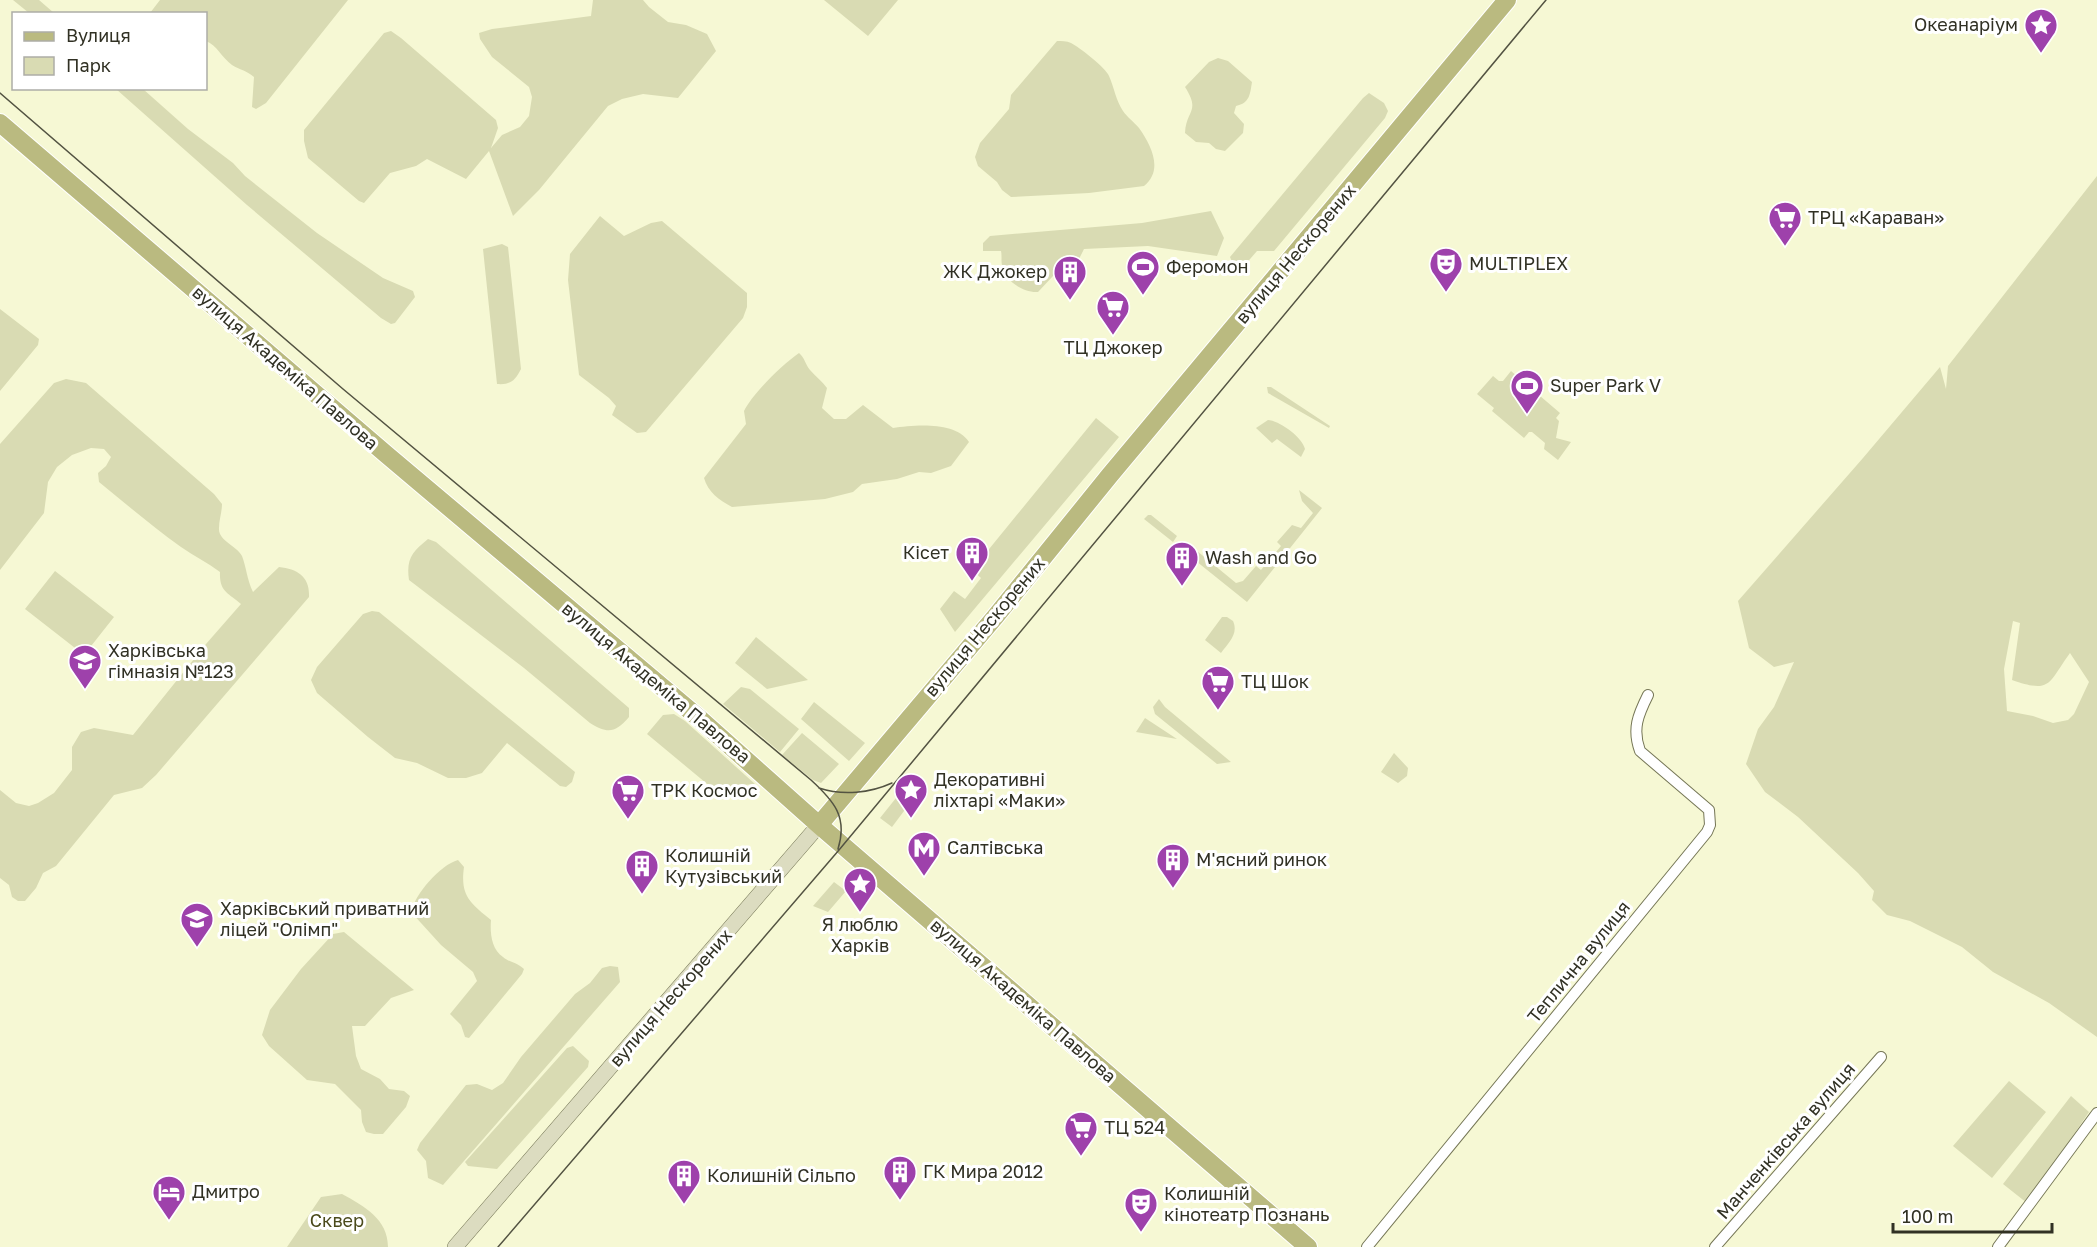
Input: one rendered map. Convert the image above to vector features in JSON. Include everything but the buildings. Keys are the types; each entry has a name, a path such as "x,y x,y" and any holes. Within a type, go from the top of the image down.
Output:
{"main road":[{"name":"вулиця Нескорених","path":"455,1247 995,617 1507,0"},
{"name":"вулиця Академіка Павлова","path":"0,123 396,463 700,719 819,825 1308,1247"}],"street":[{"name":"Теплична вулиця","path":"1367,1247 1707,832 1710,825 1709,810 1640,751 1635,738 1635,725 1648,694"},
{"name":"Манченківська вулиця","path":"1715,1247 1881,1057"},
{"path":"1998,1247 2097,1113"}],"green space":[{"path":"13,0 39,0 53,12 28,12"},
{"path":"160,0 348,0 266,103 256,109 252,107 254,77 232,65 207,42 207,12 151,12"},
{"path":"593,0 643,0 668,22 686,25 707,34 716,51 678,98 643,94 622,99 608,106 539,190 513,216 489,151 466,179 427,159 416,166 390,173 364,203 308,158 304,130 384,33 391,31 496,120 498,128 491,148 502,135 520,127 529,116 532,97 529,87 492,57 480,39 479,33 492,29 591,16"},
{"path":"824,0 898,0 868,36"},
{"path":"1057,41 1075,45 1107,72 1121,107 1139,128 1154,157 1153,173 1144,186 1089,193 1011,197 978,166 975,157 980,143 1009,109 1011,95"},
{"path":"1218,58 1228,61 1252,82 1248,97 1244,103 1236,106 1234,113 1244,124 1243,133 1225,151 1216,149 1209,143 1196,142 1185,133 1192,102 1185,87 1209,62"},
{"path":"117,90 144,90 188,129 317,233 383,278 413,291 415,297 395,323 391,324 247,205"},
{"path":"1369,93 1384,103 1388,111 1385,118 1274,251 1257,251 1244,266 1235,265 1230,257"},
{"path":"2097,176 2097,1037 2049,1003 1993,972 1962,947 1910,921 1887,915 1872,900 1874,891 1858,873 1798,817 1765,792 1746,764 1758,729 1774,707 1794,662 1774,667 1749,648 1738,601 1940,367 1946,389 1948,366","holes":["2013,621 2020,623 2012,680 2042,686 2053,678 2070,653 2089,682 2074,714 2068,720 2053,723 2007,711 2004,669"]},
{"path":"1211,211 1224,238 1217,256 1148,246 1084,249 1079,259 1068,260 1038,292 1021,288 1011,281 1004,271 1001,251 983,251 983,243 990,236 1142,223"},
{"path":"600,216 624,236 651,223 662,221 747,293 747,307 743,318 646,432 637,433 612,415 616,406 579,375 568,280 570,254"},
{"path":"502,244 508,247 521,369 517,377 509,383 497,384 483,249"},
{"path":"0,309 39,339 38,345 0,391"},
{"path":"799,353 810,370 827,388 822,408 834,419 846,419 863,405 893,428 934,426 945,428 963,435 969,442 951,466 931,473 919,472 897,479 862,484 853,492 825,499 732,507 715,495 704,478 746,424 744,411 754,396 776,372"},
{"name":"Super Park V","path":"1511,371 1560,413 1556,418 1559,421 1556,438 1571,442 1558,460 1544,449 1545,443 1532,432 1524,438 1492,411 1494,408 1477,394 1493,376 1503,381"},
{"path":"66,379 86,383 214,494 222,504 219,532 224,540 242,556 253,592 279,567 302,575 309,590 309,597 156,775 142,788 114,795 56,866 43,873 36,888 25,901 18,901 12,897 9,885 0,878 0,790 16,803 29,806 38,803 54,793 72,770 72,747 81,732 94,728 133,735 241,604 223,588 220,572 171,539 99,482 98,473 111,457 104,449 91,448 72,455 57,467 48,482 44,513 0,570 0,444 54,383"},
{"path":"1267,387 1271,387 1330,426 1329,428 1268,393"},
{"path":"1096,418 1119,437 955,632 940,609 954,591 965,599 981,578 972,570"},
{"path":"1268,420 1284,426 1300,440 1305,449 1301,457 1277,439 1272,443 1256,428"},
{"path":"1299,490 1322,508 1247,602 1186,553 1191,546 1236,583 1243,581 1256,566 1261,570 1281,546 1277,542 1292,525 1301,528 1313,513 1302,501"},
{"path":"1148,515 1177,536 1173,542 1144,519"},
{"path":"428,539 436,542 629,708 629,717 620,726 611,730 602,729 590,723 524,668 409,580 409,561"},
{"path":"55,571 114,617 84,655 25,609"},
{"path":"372,611 379,612 575,772 572,782 566,787 560,786 507,743 482,773 466,778 448,778 417,763 395,758 368,737 317,693 311,680 317,667 363,614"},
{"path":"1222,617 1233,621 1235,630 1221,653 1205,640"},
{"path":"756,637 808,680 767,689 735,663"},
{"path":"741,687 750,689 799,729 780,752 723,704"},
{"path":"1159,699 1165,707 1231,762 1217,764 1155,714 1153,707"},
{"path":"814,702 865,743 849,761 801,719"},
{"path":"674,714 685,721 755,784 712,788 647,734 663,715"},
{"path":"1145,718 1177,739 1136,732"},
{"path":"802,733 839,764 821,783 813,780 782,755"},
{"path":"1394,753 1408,768 1407,776 1398,783 1381,772"},
{"path":"896,798 907,807 892,827 880,818"},
{"path":"458,860 464,867 464,885 468,898 491,920 491,935 496,950 506,959 524,969 469,1038 465,1037 461,1025 450,1014 477,981 473,972 441,945 411,912 429,881"},
{"path":"834,882 846,891 828,912 813,906"},
{"path":"344,932 414,990 391,998 365,1026 352,1026 356,1056 361,1069 380,1079 389,1089 404,1091 410,1096 406,1107 383,1134 366,1132 361,1110 335,1084 307,1080 269,1046 262,1035 270,1010 301,969 333,934"},
{"path":"618,967 620,982 443,1185 428,1178 426,1161 417,1150 420,1143 466,1085 477,1084 492,1090 503,1083 521,1057 575,994 590,983 602,968"},
{"path":"573,1046 589,1061 588,1067 497,1169 468,1166 465,1162 567,1048"},
{"path":"2009,1081 2046,1112 1992,1178 1953,1146"},
{"path":"2071,1096 2089,1112 2027,1203 2003,1184"},
{"name":"Сквер","path":"342,1194 373,1214 384,1229 388,1247 287,1247 321,1197"}],"tram line":[{"path":"498,1247 839,850 1546,0"},
{"path":"0,93 343,389 811,780 837,810 841,828 838,849"},
{"path":"819,788 837,792 856,792 892,783"}],"place":[{"name":"Океанаріум","path":"2041,54"},
{"name":"ТРЦ «Караван»","path":"1785,247"},
{"name":"MULTIPLEX","path":"1446,293"},
{"name":"Феромон","path":"1143,296"},
{"name":"ЖК Джокер","path":"1070,301"},
{"name":"ТЦ Джокер","path":"1113,336"},
{"name":"Super Park V","path":"1527,415"},
{"name":"Кісет","path":"972,582"},
{"name":"Wash and Go","path":"1182,587"},
{"name":"Харківська гімназія №123","path":"85,690"},
{"name":"ТЦ Шок","path":"1218,711"},
{"name":"Декоративні ліхтарі «Маки»","path":"911,819"},
{"name":"ТРК Космос","path":"628,820"},
{"name":"Салтівська","path":"924,877"},
{"name":"М'ясний ринок","path":"1173,889"},
{"name":"Колишній Кутузівський","path":"642,895"},
{"name":"Я люблю Харків","path":"860,913"},
{"name":"Харківський приватний ліцей \"Олімп\"","path":"197,948"},
{"name":"ТЦ 524","path":"1081,1157"},
{"name":"ГК Мира 2012","path":"900,1201"},
{"name":"Колишній Сільпо","path":"684,1205"},
{"name":"Дмитро","path":"169,1221"},
{"name":"Колишній кінотеатр Познань","path":"1141,1233"}]}
